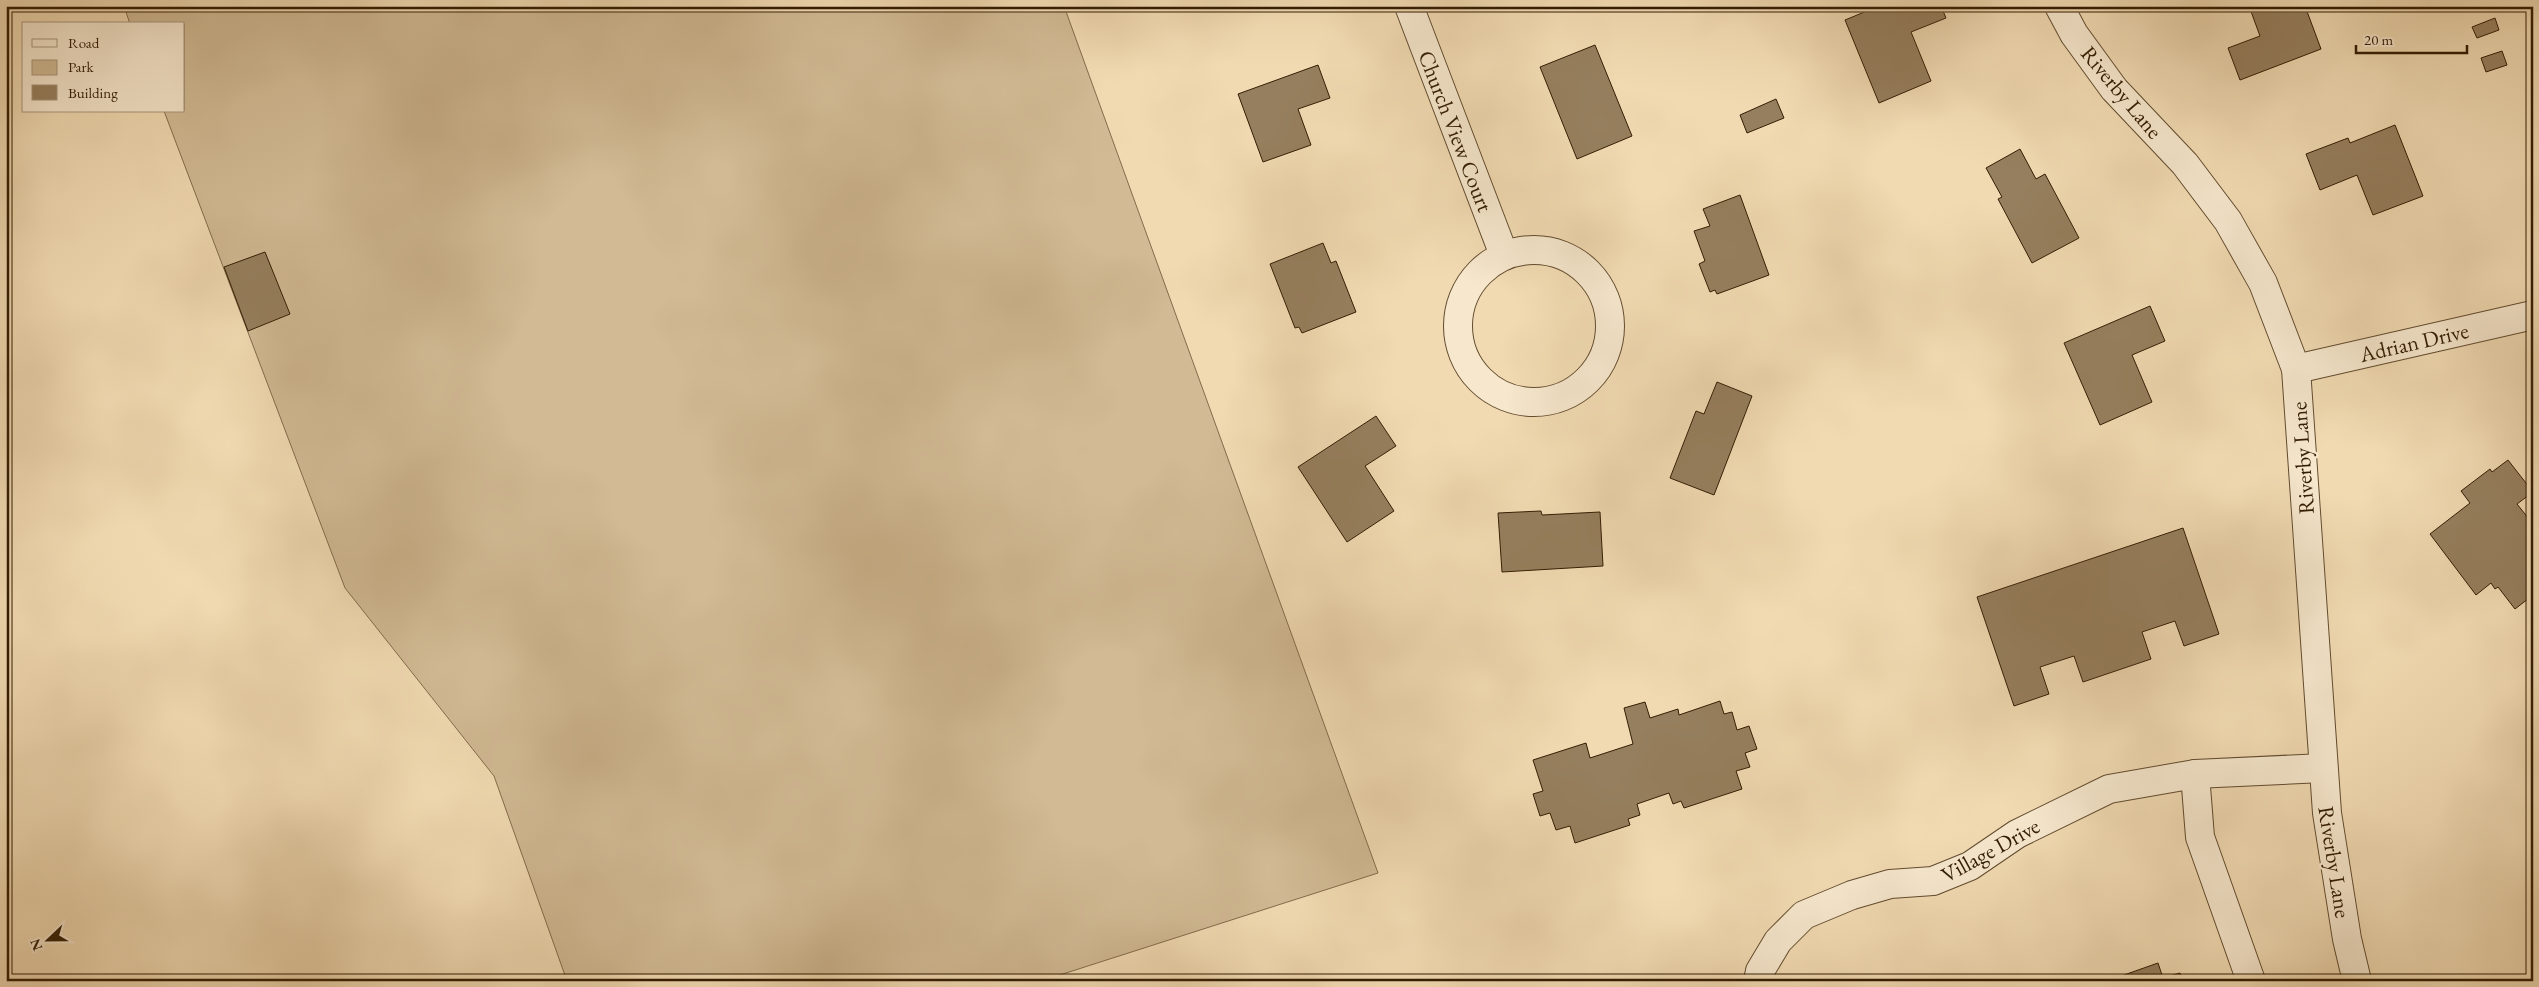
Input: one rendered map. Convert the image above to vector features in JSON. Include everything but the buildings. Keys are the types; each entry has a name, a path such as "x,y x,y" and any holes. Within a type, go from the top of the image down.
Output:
{"street":[{"name":"Church View Court","path":"1409,6 1504,255"},
{"name":"Riverby Lane","path":"2060,6 2074,34 2114,89 2185,164 2228,221 2262,283 2296,369 2327,813 2346,929 2358,981"},
{"path":"1527,250 1551,251 1573,260 1591,276 1604,296 1610,320 1608,344 1599,366 1584,384 1564,397 1537,403 1511,399 1488,387 1469,368 1459,343 1458,316 1466,291 1482,270 1504,255 1527,250"},
{"name":"Adrian Drive","path":"2296,369 2533,315"},
{"name":"Village Drive","path":"1758,981 1760,971 1778,941 1804,915 1852,895 1890,884 1933,882 1970,866 2017,834 2109,790 2194,774 2323,768"},
{"path":"2194,774 2200,837 2251,981"}],"green space":[{"path":"124,6 1064,6 1378,873 1041,981 567,981 494,776 345,588 164,112 185,112 185,22 129,22"}]}
